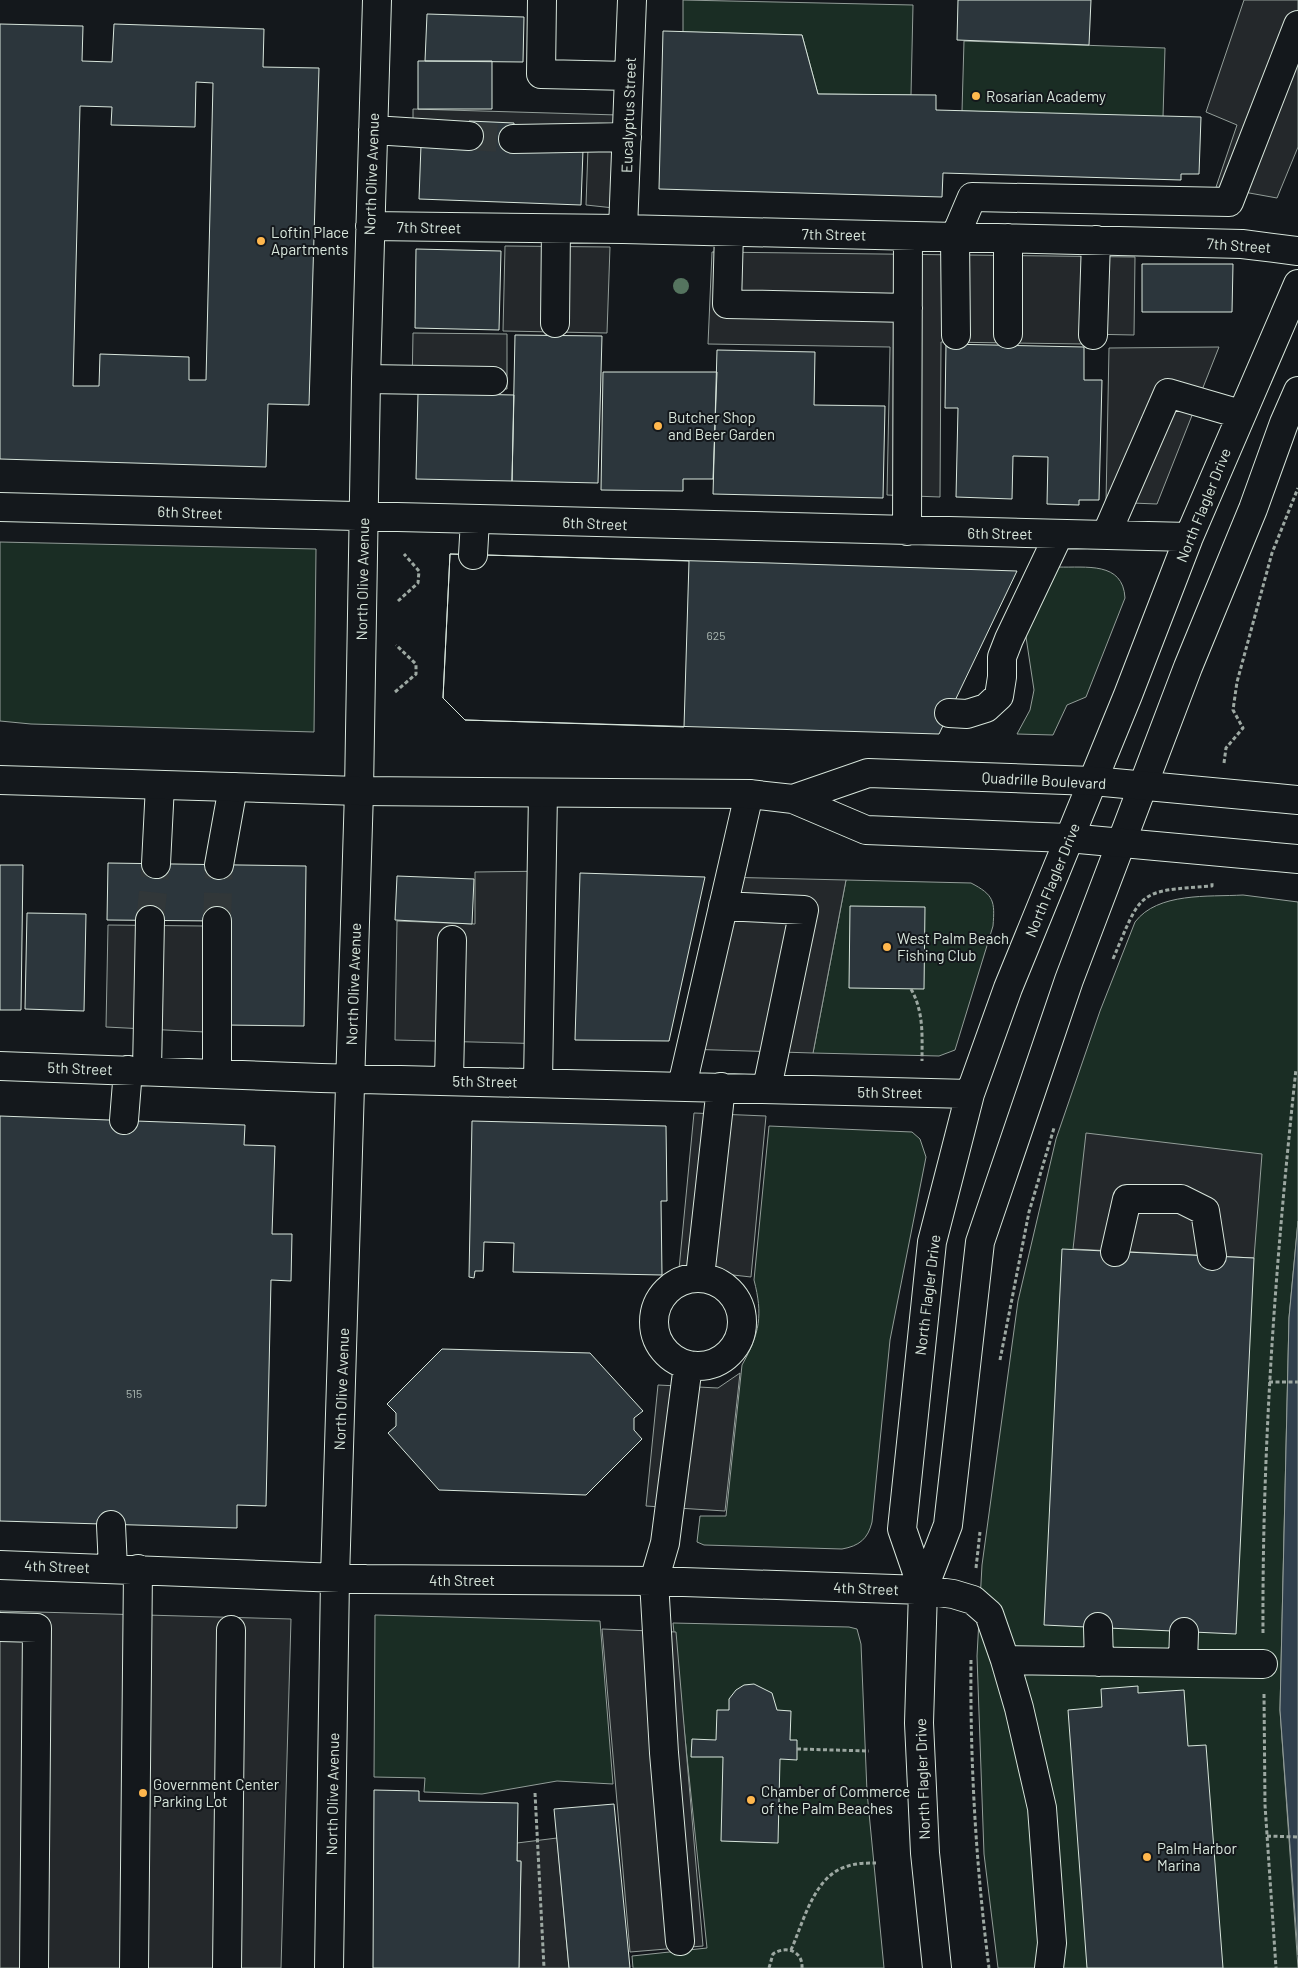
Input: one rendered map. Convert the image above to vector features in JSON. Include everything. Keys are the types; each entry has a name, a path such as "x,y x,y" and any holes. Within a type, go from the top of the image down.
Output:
{"street":[{"name":"North Olive Avenue","path":"329,1968 335,1578 359,791 366,379 377,0"},
{"path":"542,0 540,74 629,76"},
{"name":"Eucalyptus Street","path":"623,230 632,0"},
{"path":"956,335 955,237 972,197 1229,202 1298,25"},
{"path":"373,130 469,136"},
{"path":"513,139 627,137"},
{"name":"7th Street","path":"370,226 1096,240 1242,244 1298,250"},
{"path":"555,323 556,229"},
{"path":"729,232 727,304 908,308"},
{"path":"907,531 908,236"},
{"path":"1008,238 1008,334"},
{"path":"1093,335 1096,240"},
{"name":"North Flagler Drive","path":"923,1590 902,1529 932,1242 970,1094 1008,988 1068,838 1093,781 1240,414 1298,284"},
{"path":"366,379 493,381"},
{"name":"North Flagler Drive","path":"937,1968 925,1853 919,1723 923,1590 948,1524 980,1242 1046,1045 1143,787 1298,391"},
{"path":"1106,534 1168,393 1240,414"},
{"name":"6th Street","path":"0,507 1190,537"},
{"path":"473,555 475,520"},
{"path":"949,713 968,714 986,708 999,696 1002,677 1002,657 1059,534"},
{"name":"Quadrille Boulevard","path":"794,799 868,772 1093,781 1298,800"},
{"path":"0,780 359,791 749,794 794,799 866,830 1068,838 1298,859"},
{"path":"156,864 160,784"},
{"path":"218,865 233,787"},
{"path":"538,1082 543,793"},
{"path":"682,1086 749,794"},
{"path":"723,906 804,910 768,1088"},
{"path":"124,1120 138,1070 150,920"},
{"path":"217,922 217,1072"},
{"path":"449,1080 452,940"},
{"name":"5th Street","path":"0,1066 350,1078 970,1094"},
{"path":"700,1277 721,1087"},
{"path":"1116,1252 1127,1199 1181,1199 1205,1211 1212,1256"},
{"path":"700,1277 716,1281 729,1290 739,1304 743,1319 740,1336 733,1350 720,1361 704,1366 688,1365 671,1358 659,1343 653,1325 656,1307 666,1291 681,1281 700,1277"},
{"path":"680,1941 664,1753 654,1581 665,1543 688,1365"},
{"path":"111,1524 126,1568 134,1968"},
{"name":"4th Street","path":"0,1565 126,1568 335,1578 654,1581 923,1590 953,1594 973,1600 989,1614 1005,1660 1019,1708 1042,1808 1052,1943 1050,1968"},
{"path":"0,1627 37,1628 34,1968"},
{"path":"1098,1627 1099,1662"},
{"path":"226,1968 231,1630"},
{"path":"1183,1663 1184,1632"},
{"path":"1005,1660 1264,1664"}],"path":[{"path":"1226,748 1243,728 1233,710 1236,682 1272,553 1298,488"},
{"path":"398,601 418,583 418,571 404,554"},
{"path":"396,645 416,664 416,674 396,692"},
{"path":"1111,962 1132,913 1145,897 1166,889 1212,886"},
{"path":"911,989 916,999 922,1027 922,1064"},
{"path":"1276,1968 1267,1836 1262,1542 1269,1382 1287,1154 1296,1069"},
{"path":"999,1368 1029,1212 1054,1126"},
{"path":"1269,1382 1298,1382"},
{"path":"977,1560 980,1531"},
{"path":"971,1655 970,1731 978,1864 989,1968"},
{"path":"797,1749 869,1751"},
{"path":"535,1792 544,1968"},
{"path":"1267,1836 1298,1837"},
{"path":"792,1950 812,1901 826,1879 848,1866 876,1863"},
{"path":"768,1968 773,1954 783,1949 792,1950 798,1955 802,1968"}],"green space":[{"path":"683,0 913,5 911,95 818,94 802,35 683,32"},
{"path":"964,41 1165,48 1163,117 962,111"},
{"path":"0,542 316,549 314,732 31,724 0,721"},
{"path":"1058,567 1091,567 1110,572 1118,578 1123,586 1125,598 1086,697 1067,705 1053,735 1017,734 1030,710 1034,690 1026,637 1029,616"},
{"path":"846,880 971,883 989,895 994,910 993,926 955,1050 939,1056 813,1053"},
{"path":"1243,895 1298,902 1298,1221 1289,1318 1280,1710 1298,1968 998,1968 984,1854 977,1656 982,1565 1018,1301 1056,1139 1100,1011 1135,922 1145,912 1157,905 1170,901 1184,898"},
{"path":"769,1126 912,1132 920,1139 926,1157 890,1340 872,1522 868,1533 862,1541 842,1549 704,1545 697,1542 700,1516 726,1516 742,1365 753,1343 758,1324 757,1292 754,1280"},
{"path":"375,1615 600,1621 613,1784 557,1781 482,1794 424,1792 425,1778 374,1777"},
{"path":"673,1623 849,1627 857,1629 861,1644 867,1792 884,1968 633,1968 632,1956 707,1948"}],"shaded area":[{"path":"1244,0 1298,0 1298,147 1277,198 1216,187 1237,125 1206,112"},
{"path":"413,109 618,115 614,208 586,205 588,147 413,144"},
{"path":"505,246 610,247 607,333 503,331"},
{"path":"712,252 1135,257 1134,335 1084,334 1084,344 941,342 940,497 887,495 890,347 708,344"},
{"path":"413,333 507,334 507,389 412,387"},
{"path":"1219,347 1157,504 1106,502 1109,348"},
{"path":"554,871 551,1044 395,1040 397,921 475,924 475,872"},
{"path":"720,877 846,880 813,1053 684,1049"},
{"path":"108,925 205,926 205,1032 106,1027"},
{"path":"694,1113 766,1116 751,1277 679,1269"},
{"path":"1086,1133 1262,1154 1254,1258 1073,1249"},
{"path":"740,1373 725,1511 646,1506 658,1385 718,1388"},
{"name":"Government Center Parking Lot","path":"0,1611 291,1619 281,1968 0,1968"},
{"path":"602,1629 676,1632 703,1946 630,1952"},
{"path":"557,1838 569,1968 519,1968 521,1862 517,1861 517,1843"}],"water":[{"path":"1298,1221 1298,1955 1280,1710 1289,1318"}],"building":[{"path":"958,0 1091,0 1089,45 957,40"},
{"path":"427,14 524,17 523,62 425,61"},
{"name":"Loftin Place Apartments","path":"0,24 83,26 82,61 112,62 114,24 264,29 263,67 319,68 309,405 268,404 266,467 0,459","holes":["196,82 213,83 206,380 189,380 189,357 100,354 99,386 73,386 80,106 112,107 111,125 195,127"]},
{"path":"663,31 802,35 818,94 936,95 936,110 1201,117 1199,174 1181,174 1181,180 943,173 942,197 659,189"},
{"path":"418,61 492,61 492,109 418,109"},
{"path":"469,121 514,123 513,148 583,150 581,205 419,199 421,145 469,147"},
{"path":"416,249 501,251 499,330 415,328"},
{"path":"1142,264 1233,264 1232,312 1142,312"},
{"path":"515,335 602,336 598,483 512,481"},
{"path":"946,344 1084,347 1084,380 1102,380 1099,500 1079,500 1079,505 1047,504 1048,457 1013,456 1012,499 956,497 958,408 945,408"},
{"path":"717,350 815,352 814,405 885,406 883,498 713,494"},
{"name":"Butcher Shop and Beer Garden","path":"603,372 717,372 713,479 683,479 683,491 601,490"},
{"path":"418,393 514,395 512,481 416,479"},
{"path":"450,554 1017,571 939,734 465,720 443,698"},
{"path":"450,554 689,561 684,727 465,720 443,698"},
{"path":"108,863 306,866 304,1026 225,1025 217,921 107,920"},
{"path":"0,865 23,865 21,1010 0,1010"},
{"path":"580,873 705,877 669,1041 575,1040"},
{"path":"397,876 474,879 472,924 395,920"},
{"name":"West Palm Beach Fishing Club","path":"850,906 925,907 924,989 849,988"},
{"path":"27,913 86,914 84,1011 25,1009"},
{"path":"0,1116 245,1125 244,1145 275,1146 272,1234 292,1234 291,1281 271,1280 266,1506 237,1505 237,1528 0,1521"},
{"path":"472,1121 666,1126 667,1201 661,1201 662,1275 513,1272 514,1243 484,1242 483,1271 475,1271 474,1278 469,1277"},
{"path":"1062,1249 1254,1258 1236,1634 1044,1625"},
{"path":"442,1349 590,1353 643,1411 634,1418 634,1430 642,1439 586,1495 439,1490 388,1433 396,1426 396,1413 387,1404"},
{"name":"Chamber of Commerce of the Palm Beaches","path":"754,1684 772,1693 777,1710 791,1711 790,1740 797,1740 797,1760 780,1759 778,1843 721,1841 723,1757 691,1757 692,1739 716,1740 717,1710 729,1710 729,1699 736,1690 744,1685"},
{"name":"Palm Harbor Marina","path":"1138,1686 1138,1693 1184,1690 1188,1746 1206,1745 1223,1968 1087,1968 1068,1710 1102,1707 1101,1689"},
{"path":"374,1790 419,1791 419,1801 518,1803 517,1861 521,1861 519,1968 373,1968"},
{"path":"614,1804 630,1968 569,1968 554,1809"}],"tunnel":[{"path":"469,136 513,139"},
{"path":"150,920 156,864"},
{"path":"217,921 219,865"}],"place":[{"name":"Rosarian Academy","path":"976,96"},
{"name":"Loftin Place Apartments","path":"261,241"},
{"name":"Butcher Shop and Beer Garden","path":"658,426"},
{"name":"West Palm Beach Fishing Club","path":"887,947"},
{"name":"Government Center Parking Lot","path":"143,1793"},
{"name":"Chamber of Commerce of the Palm Beaches","path":"751,1800"},
{"name":"Palm Harbor Marina","path":"1147,1857"}]}
